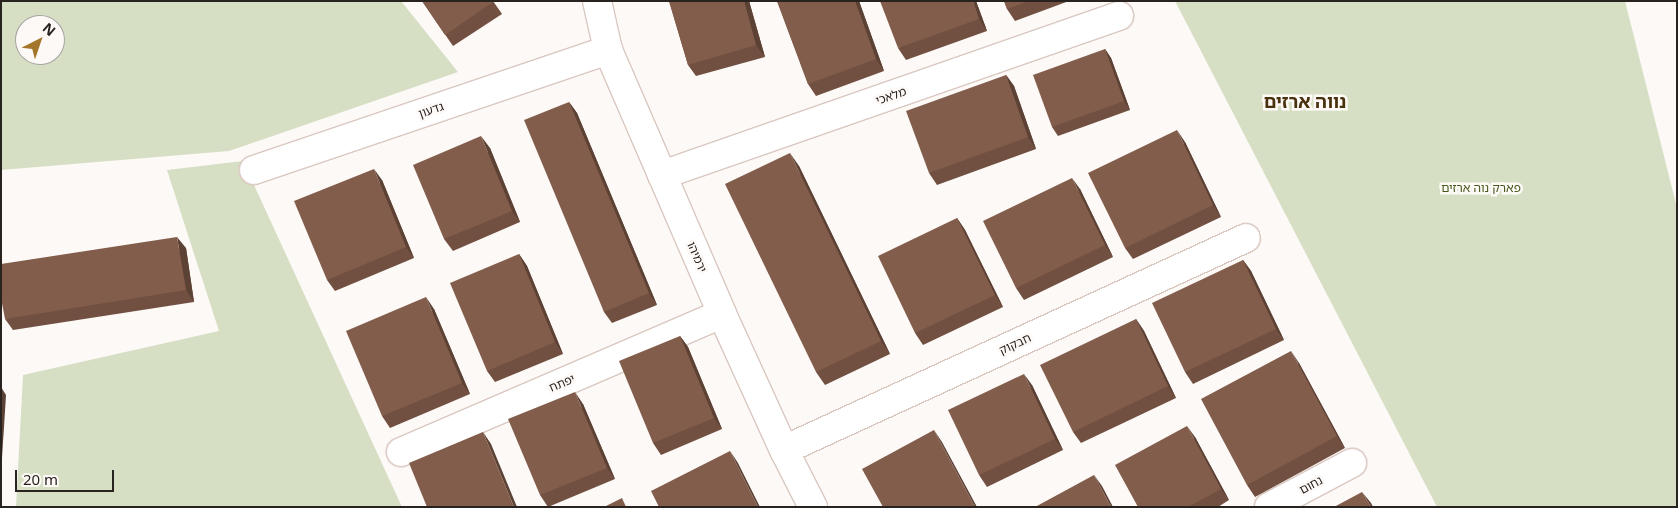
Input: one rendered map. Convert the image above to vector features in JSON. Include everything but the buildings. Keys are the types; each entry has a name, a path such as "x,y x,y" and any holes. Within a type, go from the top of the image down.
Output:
{"street":[{"name":"ירמיהו","path":"597,1 608,50 722,314 784,450 813,507"},
{"name":"מלאכי","path":"662,175 1119,16"},
{"name":"גדעון","path":"254,170 608,50"},
{"name":"חבקוק","path":"784,450 1246,238"},
{"name":"יפתח","path":"401,452 722,314"},
{"name":"נחום","path":"1269,507 1352,463"}],"green space":[{"path":"1,1 401,1 458,72 229,151 1,170"},
{"name":"פארק נוה ארזים","path":"1175,1 1625,1 1677,208 1677,507 1437,507"},
{"path":"243,161 402,507 16,507 23,375 219,331 167,170"}],"district":[{"name":"נווה ארזים","path":"1305,101"}]}
